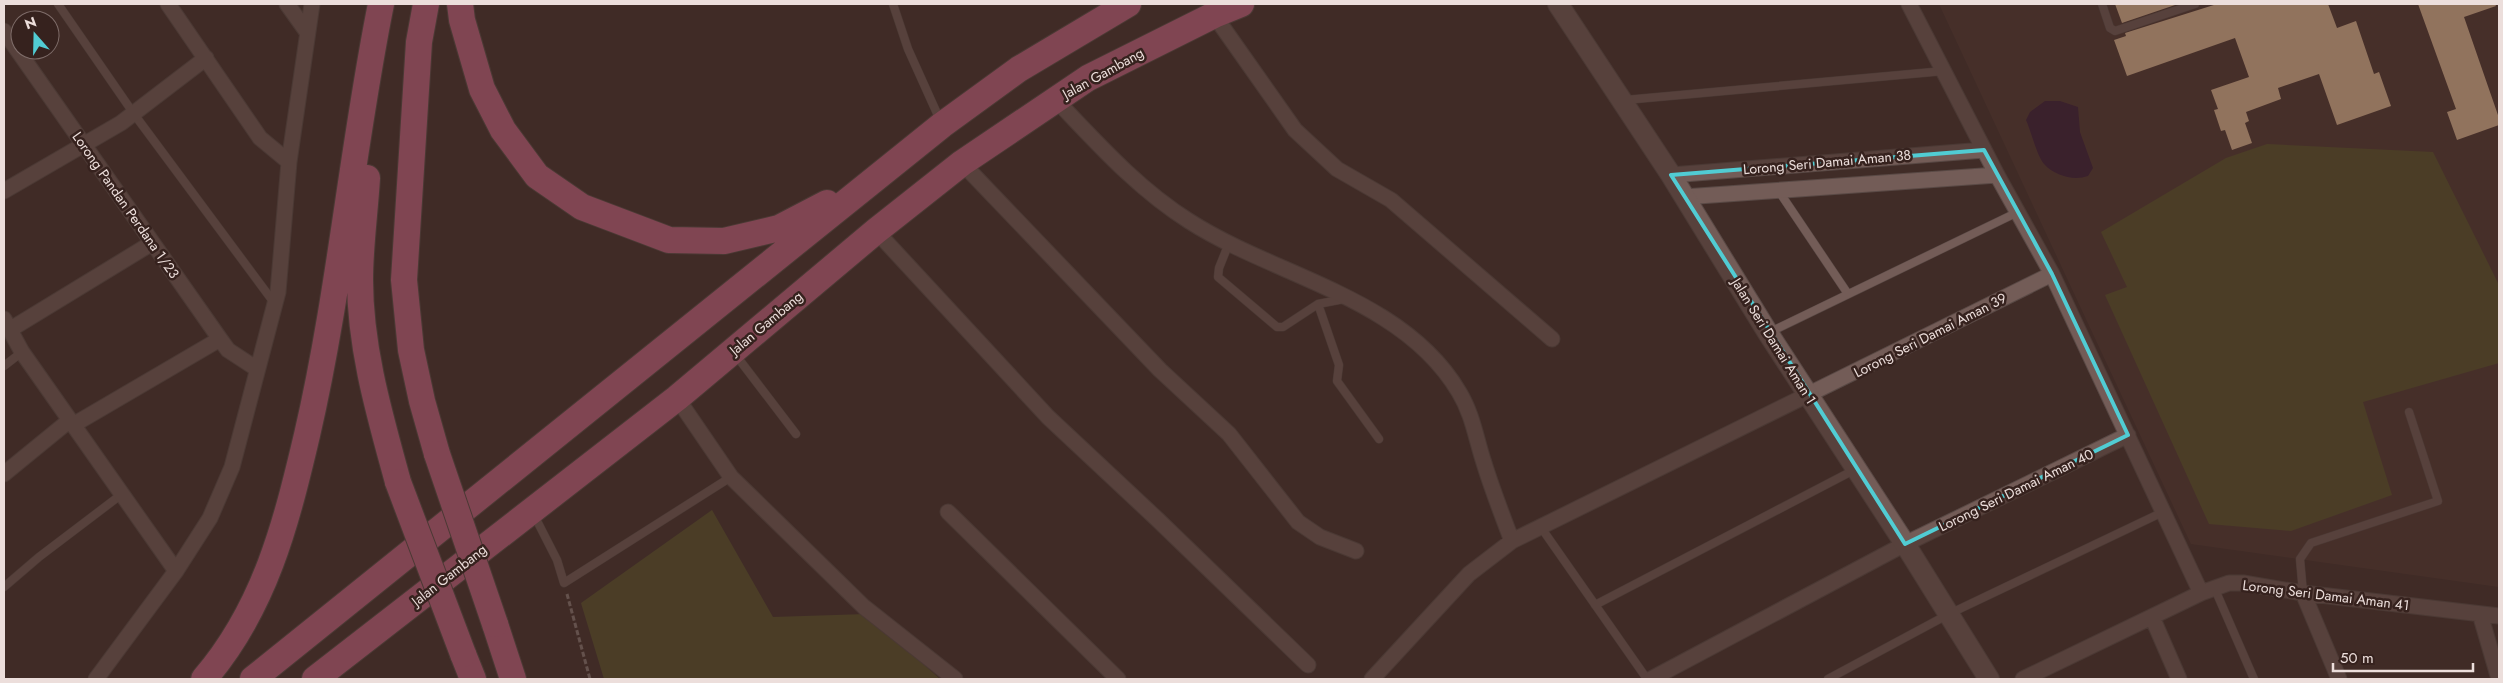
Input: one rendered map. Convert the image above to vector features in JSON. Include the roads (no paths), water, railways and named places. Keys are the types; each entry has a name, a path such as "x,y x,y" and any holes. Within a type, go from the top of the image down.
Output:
{"highway":[{"path":"204,679 220,661 262,587 287,518 322,370 374,37 381,4"},
{"path":"426,4 419,42 404,280 411,350 422,401 437,454 513,679"},
{"path":"460,4 462,20 482,89 503,130 537,176 582,207 669,240 724,241 779,228 876,177"},
{"path":"253,679 942,124 1019,69 1128,4"},
{"name":"Jalan Gambang","path":"323,675 678,398 876,231 962,162 1088,78 1214,15 1241,4"},
{"path":"374,37 360,281 367,357 379,412 398,482 473,679"}],"street":[{"path":"168,4 260,138 289,162"},
{"path":"287,4 307,32"},
{"path":"96,679 176,571 210,518 232,467 278,292 289,162 312,4"},
{"name":"Jalan Seri Damai Aman 1","path":"1558,4 1670,175 1768,333 1905,544 1989,679"},
{"path":"1909,4 1997,175 2052,274 2163,512 2208,590"},
{"path":"1214,15 1295,130 1337,168 1391,200 1552,339"},
{"name":"Lorong Pandan Perdana 1/23","path":"4,31 9,49 84,145 228,350 257,369"},
{"path":"4,191 134,114 206,58"},
{"path":"1056,100 1126,174 1188,221 1228,243 1351,297 1425,349 1459,391 1475,424 1483,461 1512,541"},
{"name":"Lorong Seri Damai Aman 38","path":"1670,175 1984,150"},
{"path":"962,162 1160,370 1229,434 1298,522 1320,537 1356,550"},
{"path":"1684,197 1997,175"},
{"path":"876,231 1048,417 1150,512 1308,665"},
{"path":"152,243 7,324 22,352 176,571"},
{"name":"Lorong Seri Damai Aman 39","path":"1372,679 1469,574 1512,541 2052,274"},
{"path":"4,474 72,423 220,339"},
{"path":"678,398 731,477 864,607 955,679"},
{"name":"Lorong Seri Damai Aman 40","path":"1651,679 1905,544 2128,435"},
{"path":"948,512 1118,679"},
{"name":"Lorong Seri Damai Aman 41","path":"2023,679 2208,590 2243,583 2303,593 2499,616"},
{"path":"2303,593 2339,679"},
{"path":"2480,614 2498,679"},
{"path":"2152,618 2178,679"}],"lane":[{"path":"58,4 134,114 275,304"},
{"path":"894,4 908,49 942,124"},
{"path":"2102,4 2110,28 2115,31 2195,4"},
{"path":"1621,101 1944,70"},
{"path":"1778,190 1848,294"},
{"path":"1768,333 2018,212"},
{"path":"1228,243 1219,268 1218,277 1277,328 1283,327 1318,304 1351,297"},
{"path":"1318,304 1339,365 1337,381 1379,439"},
{"path":"4,366 22,352"},
{"path":"733,352 796,434"},
{"path":"2303,593 2300,559 2311,543 2438,501 2409,412"},
{"path":"1595,605 1856,469"},
{"path":"532,511 557,560 564,583 731,477"},
{"path":"4,587 39,557 122,494"},
{"path":"1828,679 1948,614 2163,512"},
{"path":"1540,526 1647,679"},
{"path":"2208,590 2254,679"}]}
